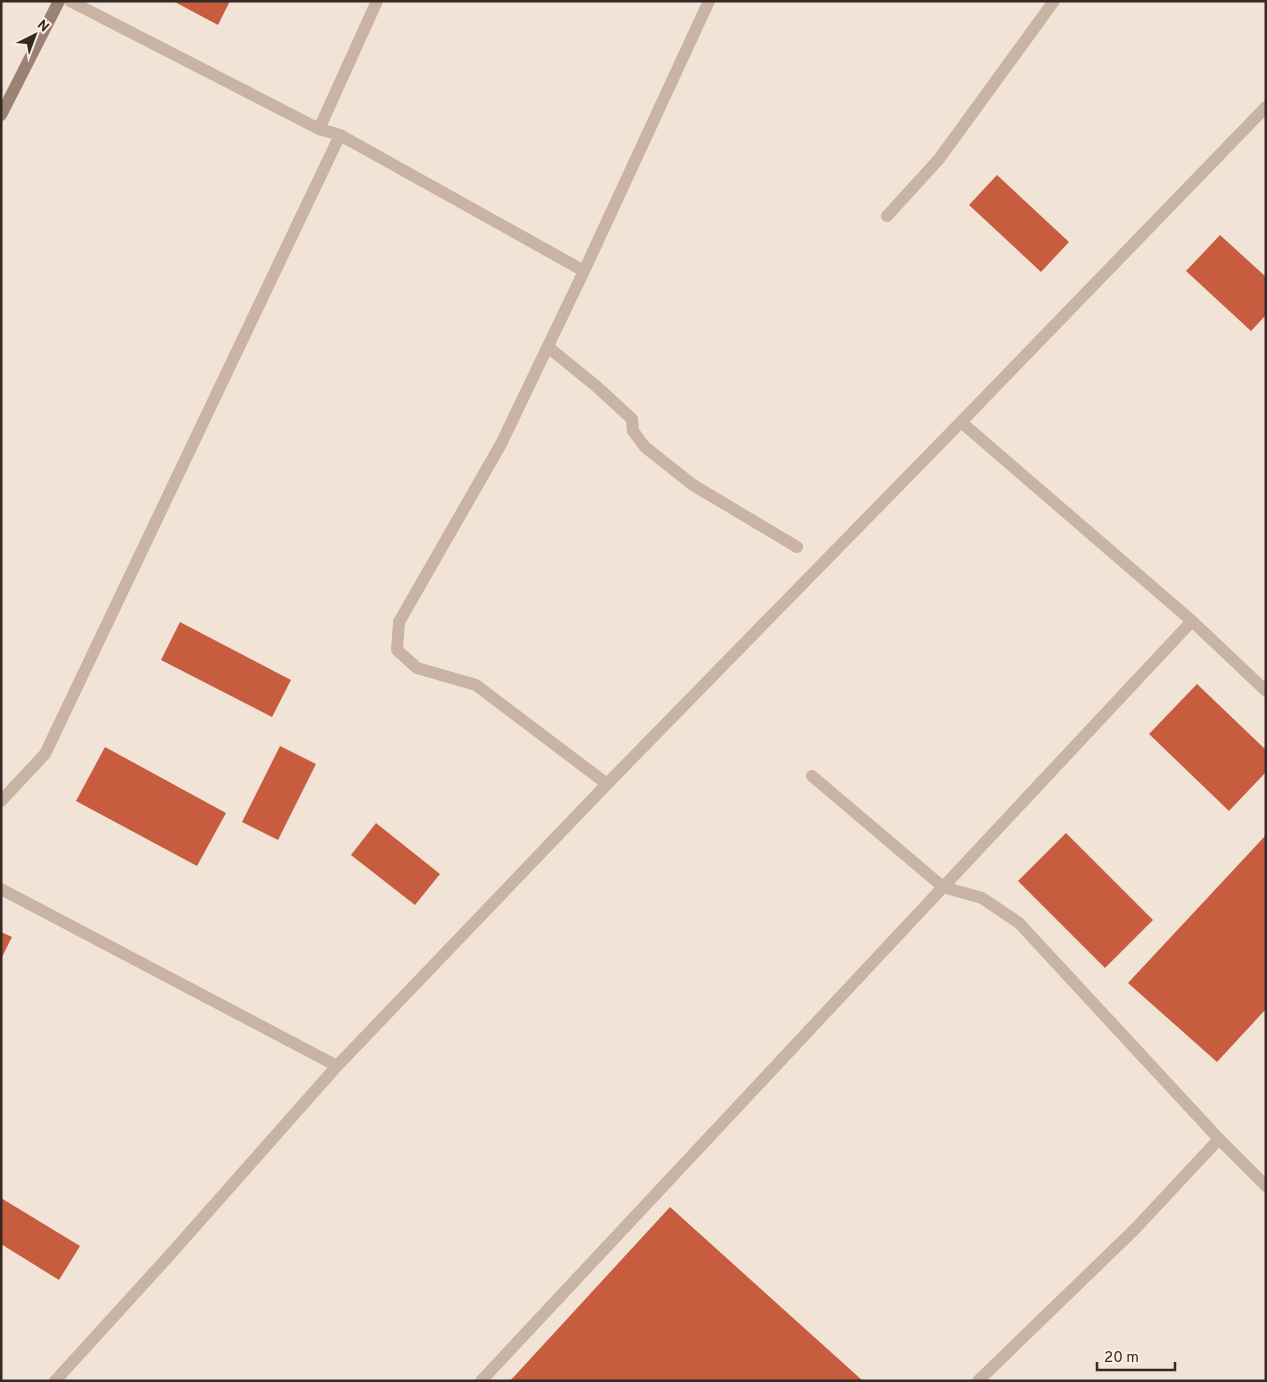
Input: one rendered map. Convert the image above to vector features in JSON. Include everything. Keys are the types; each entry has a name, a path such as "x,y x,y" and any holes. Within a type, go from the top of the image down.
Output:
{"street":[{"path":"1,115 59,1"},
{"path":"70,1 318,129 340,135 584,271"},
{"path":"318,129 377,1"},
{"path":"607,784 476,684 417,668 397,650 399,622 501,444 584,271 709,1"},
{"path":"888,216 939,159 1054,1"},
{"path":"55,1381 337,1066 607,784 1266,107"},
{"path":"1,801 45,754 340,135"},
{"path":"548,347 596,386 632,419 633,432 645,447 692,485 797,547"},
{"path":"961,422 1192,621 1266,690"},
{"path":"481,1381 1192,621"},
{"path":"812,776 943,887 982,898 1019,923 1219,1139 1266,1186"},
{"path":"1,889 337,1066"},
{"path":"978,1381 1135,1229 1219,1139"}],"building":[{"path":"173,1 230,1 218,25"},
{"path":"997,175 1069,242 1041,272 969,205"},
{"path":"1220,235 1266,277 1266,315 1251,331 1186,271"},
{"path":"180,622 291,680 272,717 161,660"},
{"path":"1197,684 1266,750 1266,772 1229,811 1149,734"},
{"path":"280,746 316,764 278,840 242,822"},
{"path":"105,747 226,813 197,866 76,801"},
{"path":"376,823 440,874 415,905 351,855"},
{"path":"1066,833 1153,920 1105,968 1018,881"},
{"path":"1266,835 1266,1009 1217,1062 1128,983"},
{"path":"1,932 12,937 1,959"},
{"path":"1,1198 80,1246 59,1280 1,1244"},
{"path":"670,1207 863,1381 510,1381"}]}
